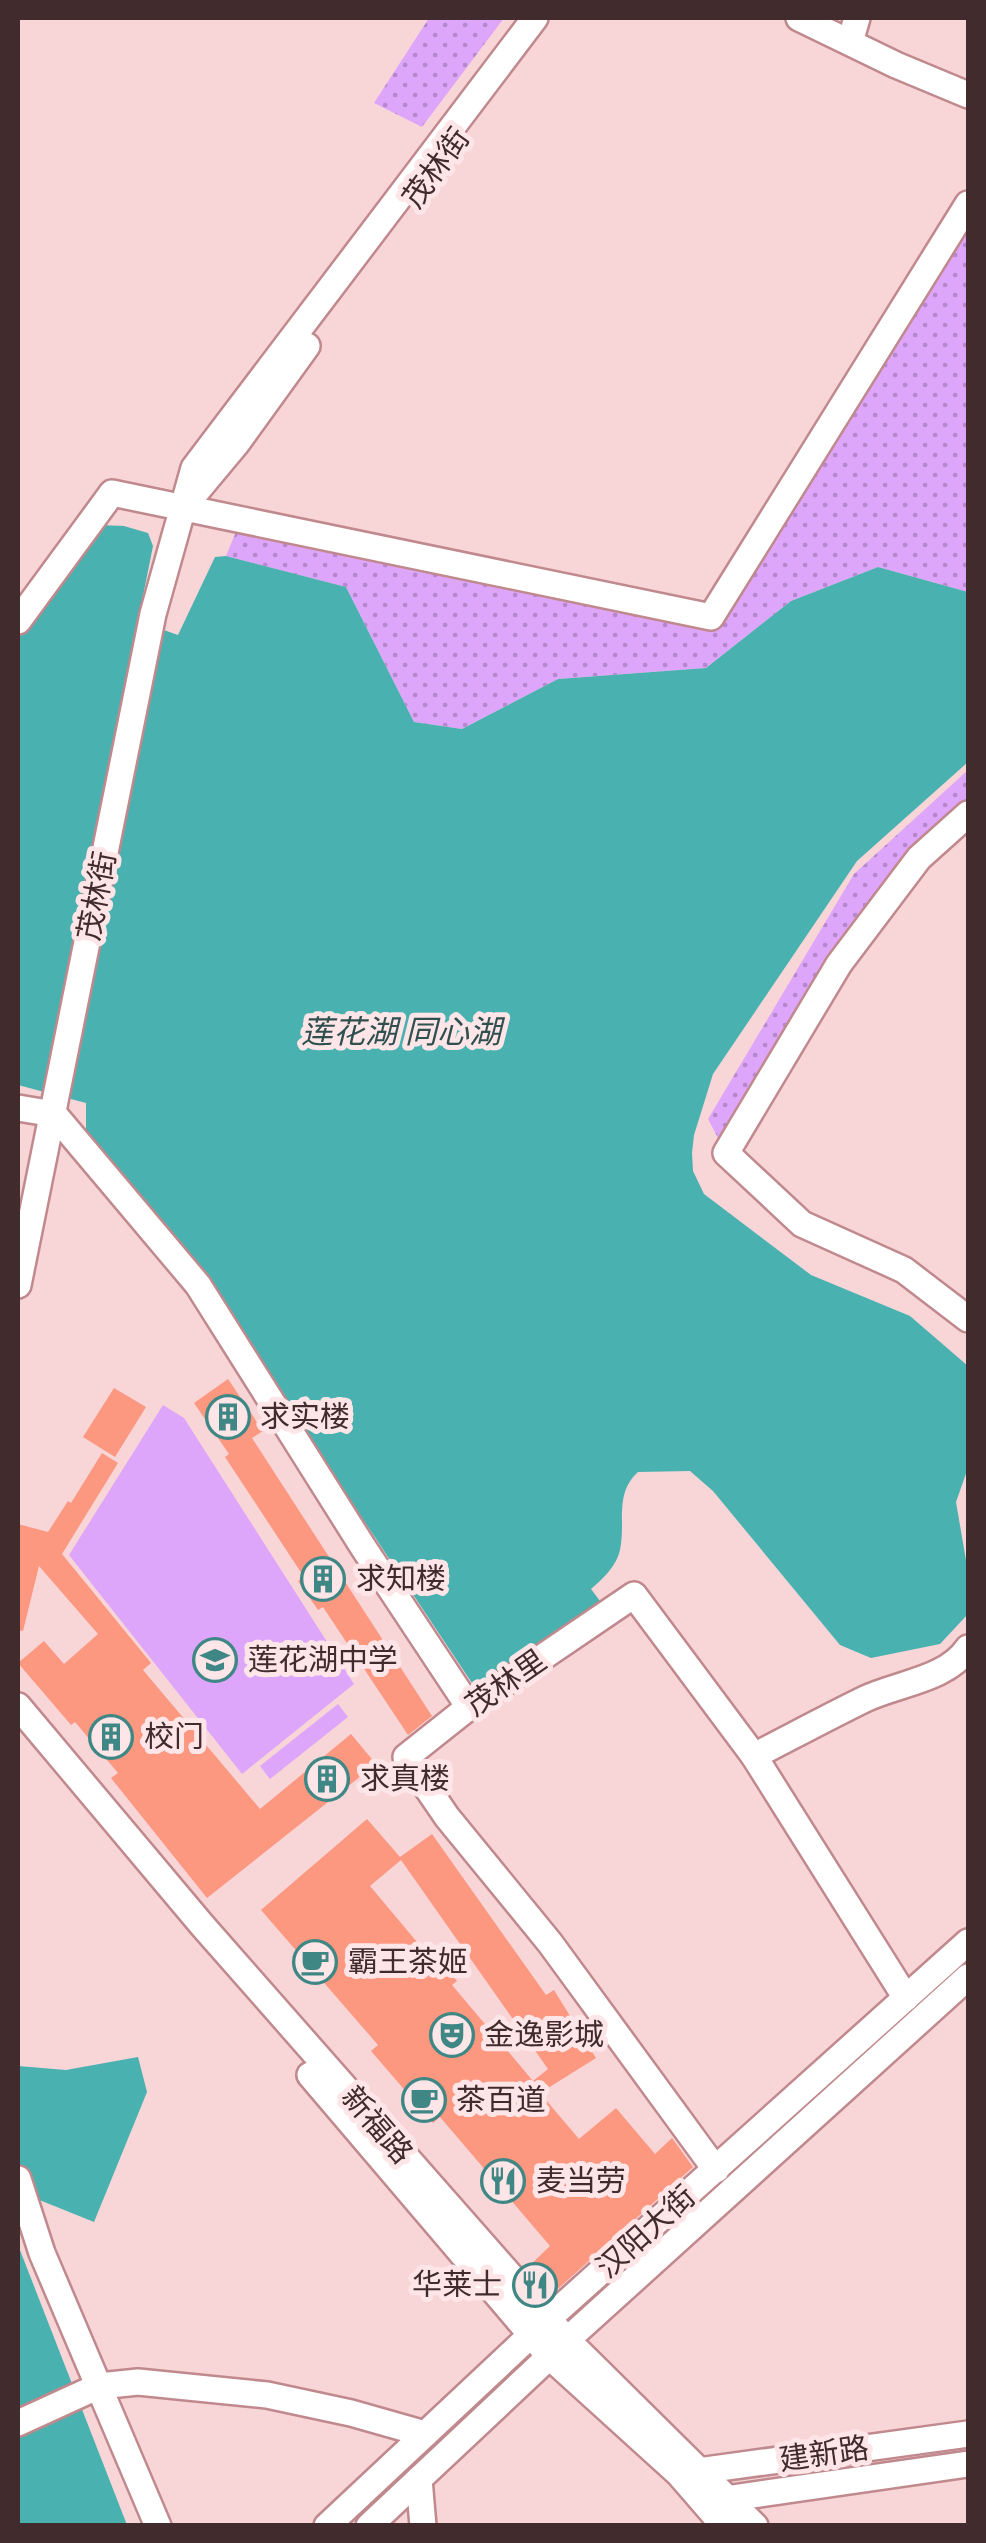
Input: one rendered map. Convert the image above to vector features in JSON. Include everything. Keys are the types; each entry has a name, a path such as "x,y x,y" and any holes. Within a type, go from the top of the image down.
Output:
{"street":[{"name":"茂林街","path":"18,1286 152,614 194,468 534,18"},
{"name":"茂林街","path":"182,509 237,443 542,18"},
{"path":"799,18 854,30 968,95"},
{"path":"18,622 112,493 711,617 968,204"},
{"path":"968,814 919,858 838,964 726,1153 802,1224 904,1270 968,1319"},
{"path":"18,1108 54,1114 198,1285 469,1707"},
{"name":"茂林里","path":"716,2170 550,1944 447,1817 406,1758 469,1707 634,1596 754,1756 906,1998"},
{"path":"754,1756 870,1696 959,1662 968,1648"},
{"name":"新福路","path":"18,1706 558,2348 690,2472 730,2498 755,2526"},
{"name":"新福路","path":"18,1733 540,2327"},
{"name":"汉阳大街","path":"327,2526 540,2327 968,1942"},
{"name":"汉阳大街","path":"369,2526 558,2348 968,1977"},
{"path":"18,2179 42,2253 158,2526"},
{"path":"18,2423 99,2386 138,2382 267,2395 351,2412 425,2434"},
{"name":"建新路","path":"690,2472 968,2434"},
{"name":"建新路","path":"703,2502 968,2464"},
{"name":"新福路","path":"690,2472 703,2502 724,2526"},
{"path":"419,2478 423,2526"}],"shaded area":[{"path":"429,18 504,18 422,127 374,103"},
{"path":"968,215 968,592 878,567 791,601 706,668 558,679 462,729 414,722 346,587 226,556 235,534 229,503 696,608 723,595"},
{"path":"968,770 968,798 895,872 726,1153 708,1119 854,874"},
{"path":"163,1405 184,1418 354,1684 242,1774 69,1555"},
{"path":"338,1704 348,1717 270,1779 260,1766"}],"water":[{"name":"莲花湖 同心湖","path":"99,525 124,526 148,533 153,546 138,621 178,635 215,557 226,556 346,587 414,722 462,729 558,679 706,668 791,601 878,567 968,592 968,762 857,861 713,1074 692,1153 693,1171 704,1194 811,1275 910,1316 968,1366 968,1468 956,1502 968,1572 968,1614 940,1644 871,1658 840,1645 713,1491 690,1471 638,1472 623,1499 618,1556 591,1589 600,1601 474,1686 197,1270 86,1136 86,1103 18,1085 18,636"},
{"path":"138,2057 147,2092 94,2222 37,2199 40,2214 18,2227 18,2066 66,2070"},
{"path":"18,2245 127,2525 18,2525"}],"building":[{"path":"228,1379 263,1431 252,1438 432,1716 408,1735 323,1607 318,1610 298,1581 304,1577 194,1403"},
{"path":"114,1388 146,1407 115,1457 83,1437"},
{"path":"102,1453 118,1463 62,1554 151,1663 143,1670 260,1809 351,1734 376,1764 207,1898 111,1778 118,1773 18,1663 44,1641 64,1664 98,1634 39,1566 23,1631 18,1630 18,1524 48,1532"},
{"path":"367,1819 400,1857 432,1834 546,1995 554,1990 596,2058 540,2093 579,2139 616,2108 655,2154 672,2138 693,2167 550,2296 526,2269 550,2246 440,2117 433,2123 371,2051 378,2045 261,1910","holes":["401,1860 548,2069 533,2081 452,1985 457,1981 426,1944 422,1948 370,1886"]}],"place":[{"name":"求实楼","path":"228,1417"},
{"name":"求知楼","path":"323,1579"},
{"name":"莲花湖中学","path":"215,1660"},
{"name":"校门","path":"111,1737"},
{"name":"求真楼","path":"327,1779"},
{"name":"霸王茶姬","path":"315,1962"},
{"name":"金逸影城","path":"452,2035"},
{"name":"茶百道","path":"424,2100"},
{"name":"麦当劳","path":"503,2181"},
{"name":"华莱士","path":"535,2285"}]}
